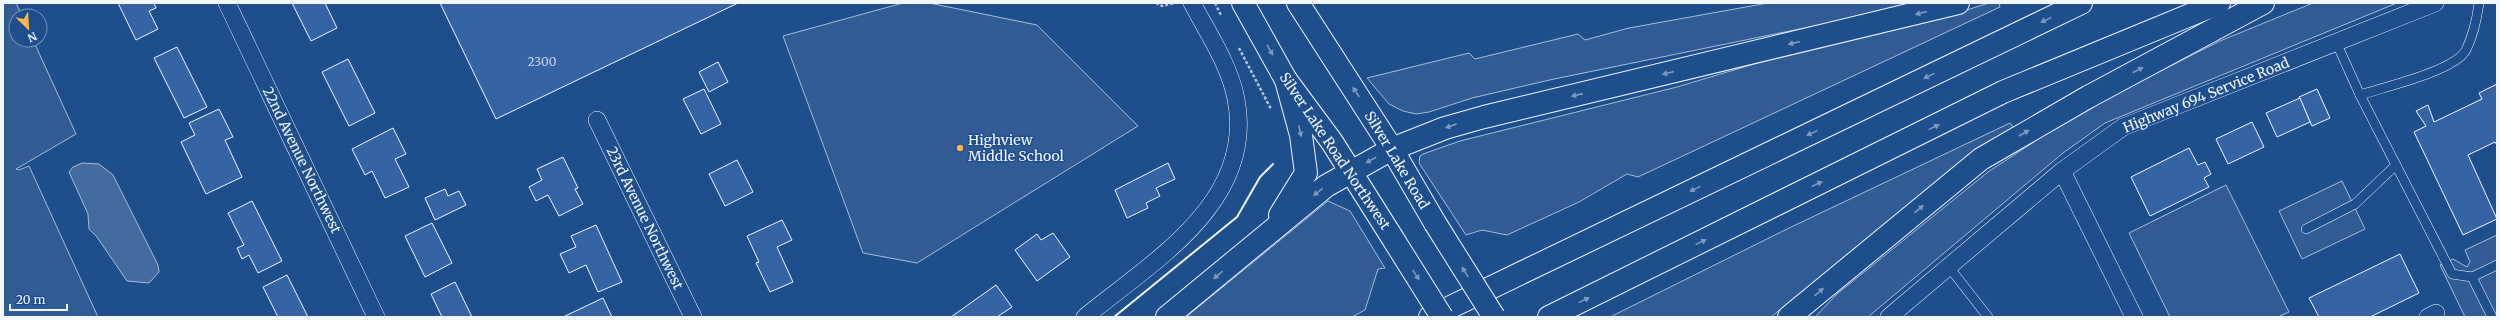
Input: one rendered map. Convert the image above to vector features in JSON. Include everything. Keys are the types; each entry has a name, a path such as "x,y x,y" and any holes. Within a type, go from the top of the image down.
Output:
{"main road":[{"name":"Silver Lake Road Northwest","path":"1243,3 1286,80 1351,171 1442,317"},
{"name":"Silver Lake Road","path":"1298,3 1392,149 1435,223 1494,317"},
{"path":"1167,317 1326,186 1392,149 1470,120 1958,3"},
{"path":"1430,317 2081,3"},
{"path":"1549,317 2003,92 2219,3"},
{"path":"1789,317 1981,159 2094,94 2263,3"},
{"path":"1270,231 1306,173 1301,135 1286,80"}],"street":[{"name":"22nd Avenue Northwest","path":"227,3 376,317"},
{"path":"1085,317 1185,235 1220,193 1230,174 1237,147 1239,126 1236,99 1228,74 1192,3"},
{"name":"Highway 694 Service Road","path":"1889,317 2062,171 2123,127 2435,3"},
{"name":"23rd Avenue Northwest","path":"597,120 693,317"},
{"path":"2062,171 2134,317"}],"lane":[{"path":"2360,95 2448,67 2465,51 2477,18 2480,3"},
{"path":"2336,42 2360,95 2452,274 2472,277 2497,264"},
{"path":"2306,229 2355,204 2396,166"},
{"path":"1949,267 1988,317"},
{"path":"2472,277 2492,317"}],"path":[{"path":"1156,3 1162,6 1174,3"}],"shaded area":[{"path":"3,3 16,3 18,8 8,8 8,48 37,48 76,134 16,169 19,170 29,166 98,317 3,317"},
{"path":"903,3 929,3 1037,25 1138,126 917,263 863,253 783,36"},
{"path":"1768,3 1927,3 1554,79 1472,98 1429,112 1416,114 1403,111 1389,104 1367,78 1469,53 1475,59 1578,34 1585,40 1629,28"},
{"path":"1989,3 1999,3 2000,7 1638,177 1627,174 1579,202 1507,235 1482,230 1466,235 1419,163 1420,156 1423,154 1460,141 1677,87 1774,58 1938,19"},
{"path":"2313,3 2397,3 2105,123 2063,153 1868,317 1815,317 1837,294 1988,172 2081,111 2220,41"},
{"path":"2010,123 2015,130 1898,214 1771,317 1610,317 1787,229"},
{"path":"82,163 99,164 113,175 158,265 159,272 149,283 127,281 97,237 89,229 88,214 69,172 73,167"},
{"path":"2342,181 2365,229 2302,259 2279,211"},
{"path":"2226,185 2289,312 2278,317 2170,317 2129,233"},
{"path":"1328,201 1350,211 1385,268 1378,269 1365,310 1352,317 1186,317"},
{"path":"2497,235 2497,317 2465,317 2440,265 2453,259 2467,267 2470,262 2465,250"}],"building":[{"path":"118,3 154,3 156,8 149,11 158,29 136,40"},
{"path":"292,3 325,3 337,28 311,41"},
{"path":"440,3 738,3 496,119"},
{"path":"177,47 207,107 184,118 154,58"},
{"path":"348,59 375,113 349,126 322,72"},
{"path":"718,62 728,82 709,92 699,72"},
{"path":"2497,84 2497,145 2495,142 2468,155 2497,219 2463,235 2414,132 2426,126 2416,111 2428,105 2434,122 2482,99 2479,93"},
{"path":"704,89 721,124 701,134 683,99"},
{"path":"2317,89 2330,118 2312,126 2299,97"},
{"path":"2300,98 2310,122 2277,137 2266,113"},
{"path":"219,109 233,137 225,140 242,177 206,194 181,142 195,135 189,123"},
{"path":"2252,122 2264,147 2228,164 2216,139"},
{"path":"393,128 406,154 395,159 409,187 385,198 372,171 365,175 352,149"},
{"path":"2189,148 2198,165 2205,162 2211,174 2204,178 2209,187 2150,216 2131,177"},
{"path":"563,157 578,188 575,189 583,204 559,216 548,195 536,201 529,187 542,180 537,169"},
{"path":"737,160 753,192 725,206 709,174"},
{"path":"1168,163 1175,179 1156,188 1160,196 1146,203 1148,208 1127,218 1115,190"},
{"path":"445,189 448,196 459,191 466,205 435,220 425,198"},
{"path":"252,201 282,261 258,273 249,255 242,259 237,248 244,245 228,213"},
{"path":"782,220 792,240 777,247 793,282 770,292 756,263 759,262 747,236"},
{"path":"432,223 452,263 425,277 405,236"},
{"path":"596,225 622,282 598,292 586,265 569,273 560,254 576,247 571,236"},
{"path":"1053,233 1070,257 1037,281 1015,250 1037,234 1041,240"},
{"path":"2400,254 2419,293 2370,317 2319,317 2309,298"},
{"path":"287,275 308,317 278,317 263,287"},
{"path":"455,282 472,317 442,317 431,294"},
{"path":"996,285 1012,307 997,317 951,317"},
{"path":"603,298 612,317 563,317"}],"wall":[{"path":"1114,317 1237,217 1260,177 1273,164"}],"place":[{"name":"Highview Middle School","path":"960,148"}]}
